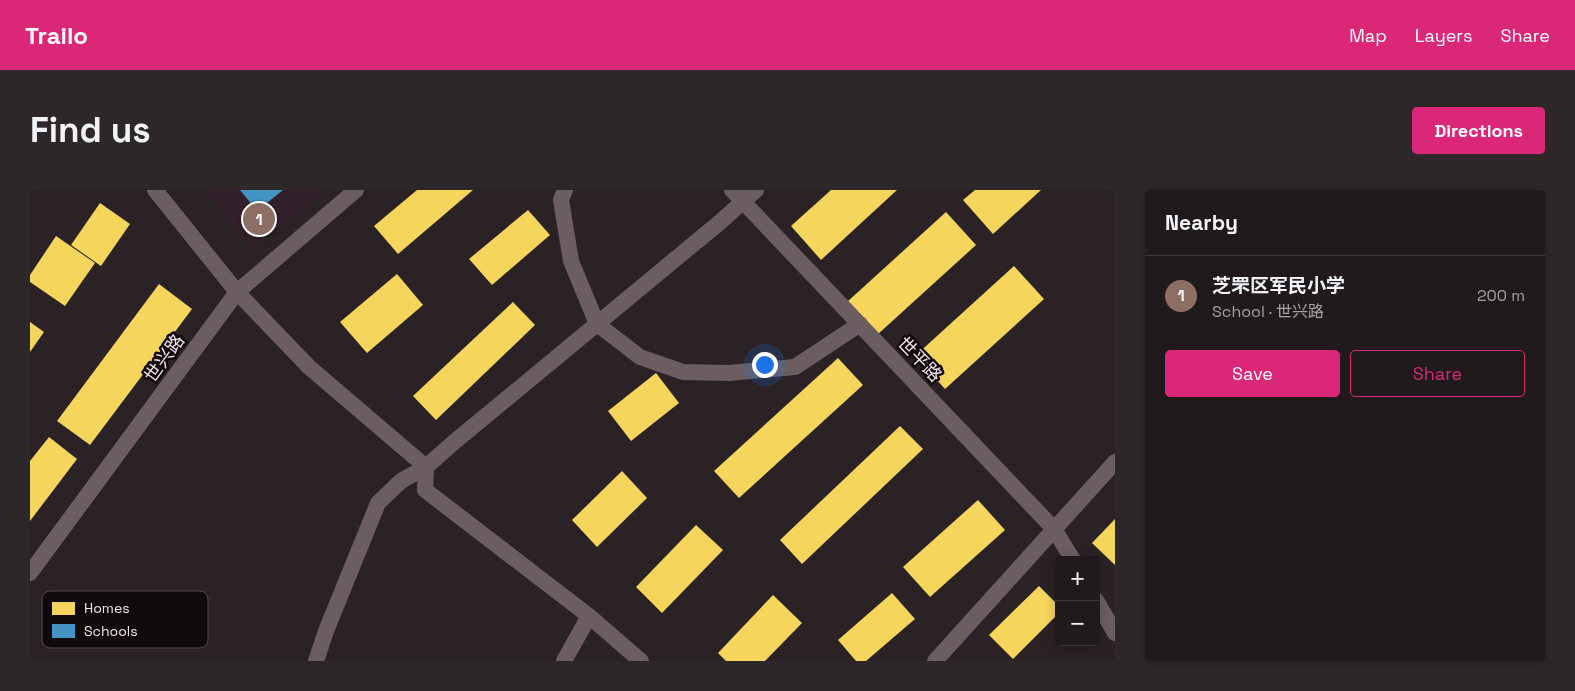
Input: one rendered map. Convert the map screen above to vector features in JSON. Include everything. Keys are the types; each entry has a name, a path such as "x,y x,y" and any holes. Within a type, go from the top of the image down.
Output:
{"street":[{"path":"155,190 237,292 309,367 426,467"},
{"name":"世兴路","path":"30,573 237,292 356,190"},
{"path":"565,190 561,200 571,260 597,324 640,357 683,372 729,374 795,368 860,324"},
{"path":"316,661 326,631 378,503 401,481 426,467 719,223 738,196 756,190"},
{"name":"世平路","path":"738,196 1054,529 1071,556"},
{"path":"934,661 1115,462"},
{"path":"426,467 425,490 589,616 641,661"},
{"path":"1097,601 1115,632"},
{"path":"564,661 589,616"}],"shaded area":[{"path":"205,190 326,190 252,248"}],"building: Homes":[{"path":"417,190 473,190 398,254 374,226"},
{"path":"831,190 897,190 821,260 791,226"},
{"path":"975,190 1041,190 993,234 963,200"},
{"path":"100,203 130,224 101,266 71,245"},
{"path":"528,210 550,235 492,285 469,259"},
{"path":"946,212 976,245 877,335 847,302"},
{"path":"56,236 95,263 65,306 30,282 30,275"},
{"path":"1014,266 1044,299 945,389 915,356"},
{"path":"397,274 423,305 367,353 340,322"},
{"path":"159,284 192,309 90,445 57,421"},
{"path":"513,302 535,325 436,420 413,396"},
{"path":"30,322 44,332 30,352"},
{"path":"838,358 863,385 739,498 714,471"},
{"path":"656,373 679,403 631,441 608,411"},
{"path":"900,426 923,449 802,564 780,540"},
{"path":"49,437 77,459 30,521 30,461"},
{"path":"622,471 647,498 597,547 572,520"},
{"path":"978,500 1005,530 930,597 903,567"},
{"path":"1115,519 1115,565 1092,543"},
{"path":"696,525 723,550 662,613 636,587"},
{"path":"1039,586 1055,602 1055,617 1013,659 989,635"},
{"path":"892,593 915,619 866,661 856,661 838,640"},
{"path":"773,595 802,623 765,661 726,661 718,653"}],"building: Schools":[{"path":"240,190 283,190 257,211"}],"place":[{"name":"芝罘区军民小学","path":"259,219"}]}
